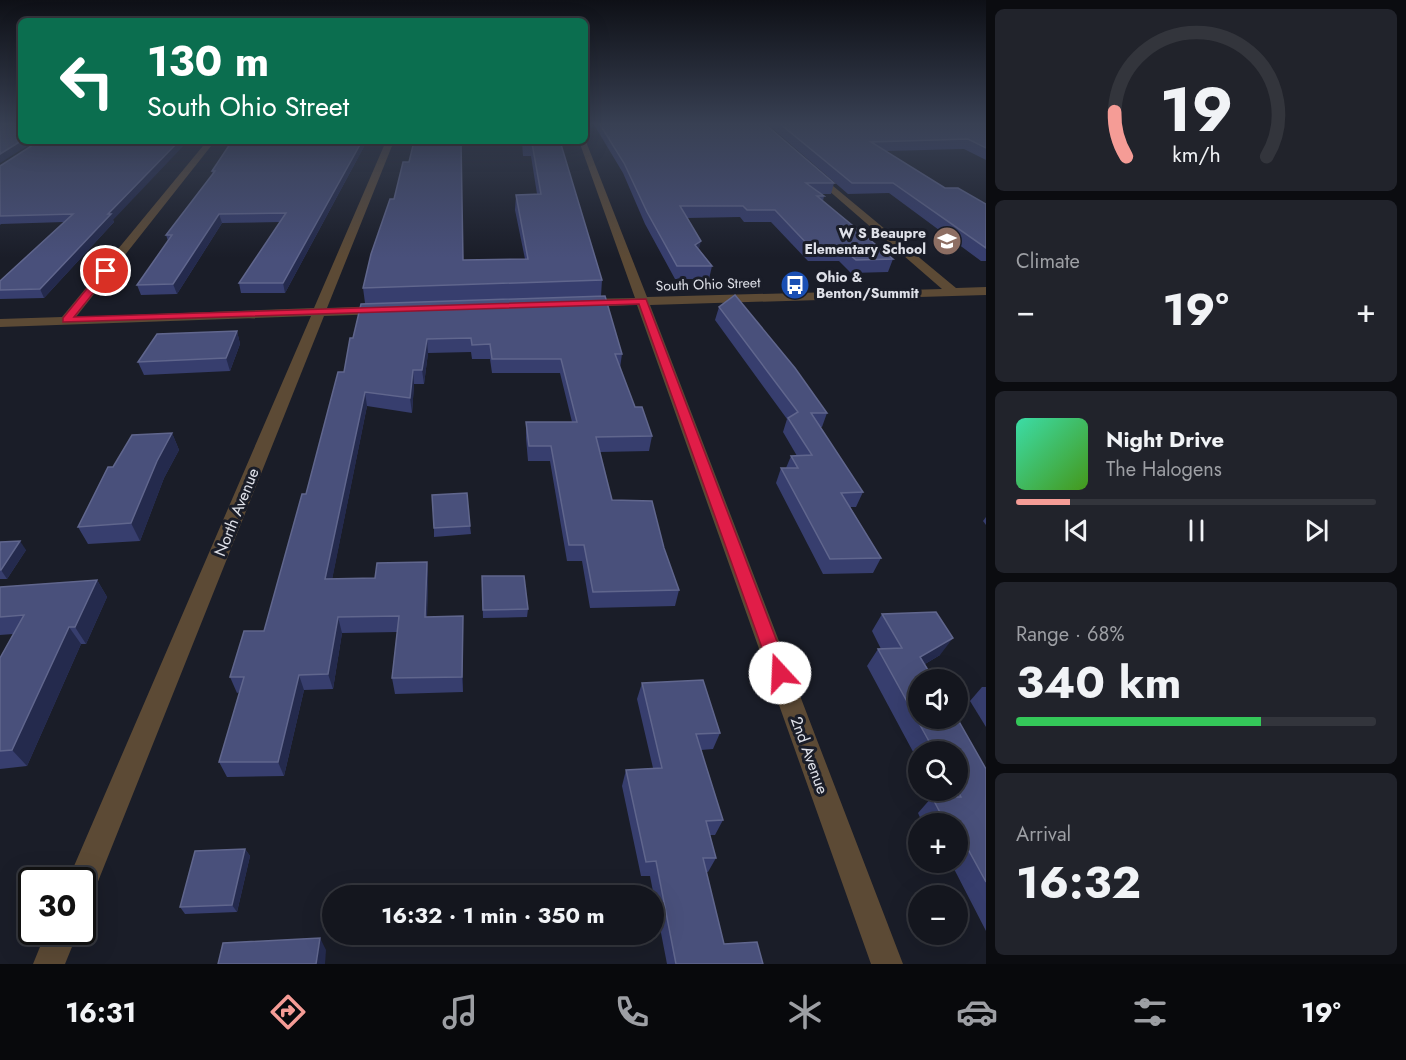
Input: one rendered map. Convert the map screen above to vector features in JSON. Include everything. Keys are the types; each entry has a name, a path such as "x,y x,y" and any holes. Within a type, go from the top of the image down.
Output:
{"street":[{"path":"66,320 190,168"},
{"name":"North Avenue","path":"89,867 379,168"},
{"name":"2nd Avenue","path":"593,168 887,964"},
{"path":"810,169 953,292"},
{"path":"970,291 986,301"},
{"name":"South Ohio Street","path":"564,304 986,291"},
{"path":"0,322 400,309"},
{"path":"49,964 57,945"}],"building":[{"path":"0,168 153,168 40,289 0,290 0,281 73,214 0,216"},
{"path":"214,168 347,168 283,283 239,283 286,213 219,214 173,284 137,285 172,235 166,235 215,171 212,171"},
{"path":"402,168 461,168 463,260 528,259 516,195 541,194 536,168 568,168 602,280 363,288 371,254 390,199 394,199"},
{"path":"626,168 816,168 834,183 806,183 824,196 817,196 893,259 856,260 843,249 812,249 775,210 747,210 743,206 680,206 701,241 695,245 712,266 677,266 647,212"},
{"path":"834,168 913,168 945,188 958,188 986,204 986,248 893,183 852,183"},
{"path":"735,295 795,368 827,413 811,413 863,492 841,493 881,558 830,559 781,468 798,468 791,456 812,455 788,418 798,412 719,307"},
{"path":"605,296 622,354 615,354 635,407 642,407 652,436 596,437 612,500 652,501 664,548 679,590 593,592 584,545 569,545 551,446 529,446 526,422 577,422 561,359 492,359 490,344 472,345 471,338 427,339 422,370 413,370 410,398 365,392 325,579 375,578 377,563 427,562 425,617 463,616 462,677 392,678 399,616 338,617 328,674 299,675 278,762 219,762 244,677 230,677 244,631 264,631 302,494 306,494 338,372 344,372 350,338 353,338 361,304"},
{"path":"237,331 226,358 138,362 157,334"},
{"path":"172,433 157,461 131,523 78,527 108,467 113,467 132,435"},
{"path":"467,493 470,526 434,528 432,495"},
{"path":"20,541 1,570 0,570 0,542"},
{"path":"482,576 524,576 528,609 483,610"},
{"path":"97,580 75,627 69,627 12,750 0,751 0,658 24,615 0,617 0,587"},
{"path":"936,612 953,638 920,657 927,669 908,669 908,703 878,649 902,648 882,614"},
{"path":"703,680 720,733 696,734 723,820 706,821 716,858 703,858 724,944 757,942 763,964 676,964 664,902 664,885 661,885 656,861 646,862 626,770 662,768 642,683"},
{"path":"922,729 963,729 986,769 986,882 968,851 968,813 940,813 934,801 968,801 968,741 929,741"},
{"path":"245,849 232,905 180,907 195,851"},
{"path":"320,938 316,964 218,964 223,943"}],"place":[{"name":"W S Beaupre Elementary School","path":"947,241"},
{"name":"Ohio & Benton/Summit","path":"795,285"}],"route":[{"path":"106,271 66,320 643,301 780,673"}]}
